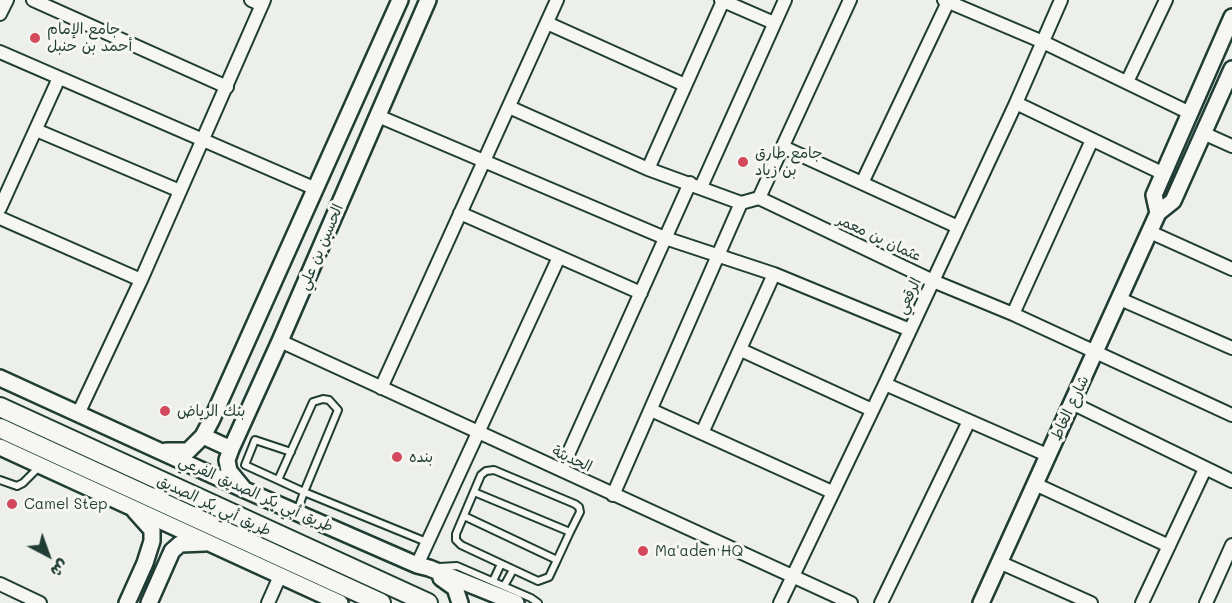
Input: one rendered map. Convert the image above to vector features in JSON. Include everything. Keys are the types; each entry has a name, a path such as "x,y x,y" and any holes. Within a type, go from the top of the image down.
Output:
{"main road":[{"name":"طريق أبي بكر الصديق","path":"0,407 428,603"},
{"name":"طريق أبي بكر الصديق","path":"0,428 381,603"}],"street":[{"path":"0,14 7,0"},
{"path":"33,0 227,87"},
{"name":"الحسين بن علي","path":"203,436 400,0"},
{"name":"الحسين بن علي","path":"245,490 229,471 227,460 231,449 428,0"},
{"path":"381,388 557,0"},
{"path":"648,169 722,0 774,23"},
{"path":"561,470 665,238 695,185 785,0"},
{"path":"509,107 648,169 741,203 759,198 849,0"},
{"name":"الرقعي","path":"780,603 1016,103 1061,0"},
{"path":"1127,82 1166,0"},
{"path":"862,183 946,1 1043,42 1190,113"},
{"path":"78,414 227,87 259,2"},
{"name":"شارع الغاط","path":"1158,213 1154,195 1232,17"},
{"path":"547,23 685,85"},
{"path":"2,57 59,78 316,189"},
{"name":"شارع الغاط","path":"981,603 1158,213 1173,201 1232,69"},
{"path":"0,208 59,78"},
{"path":"1016,103 1164,174"},
{"path":"378,116 665,238 774,274 910,330"},
{"path":"36,130 180,191"},
{"path":"1203,133 1232,146"},
{"path":"1013,314 1092,140"},
{"path":"783,147 958,227"},
{"name":"عثمان بن معمر","path":"759,198 933,280 1013,314 1232,415"},
{"path":"613,495 741,203"},
{"path":"460,213 641,293"},
{"path":"0,218 141,280"},
{"path":"1150,232 1232,269"},
{"path":"460,603 455,588 423,566 429,543 559,257"},
{"path":"702,433 774,274"},
{"path":"1120,299 1232,348"},
{"name":"الحديثة","path":"280,341 851,603"},
{"path":"741,350 872,410"},
{"name":"طريق أبي بكر الصديق الفرعي","path":"0,378 245,490 516,603"},
{"path":"885,384 1047,455"},
{"path":"1072,403 1232,481"},
{"path":"651,410 832,492"},
{"path":"881,603 969,421"},
{"path":"160,451 188,451 203,436 231,449"},
{"path":"0,447 340,603"},
{"path":"1142,603 1206,468"},
{"path":"1035,484 1168,546"},
{"path":"127,603 152,541 152,530 131,506"},
{"path":"149,603 172,551 180,544 211,543"},
{"path":"1206,603 1232,545"},
{"path":"999,562 1091,603"},
{"path":"145,563 164,571"},
{"path":"268,603 280,576"},
{"path":"0,584 40,603"}],"lane":[{"path":"278,480 313,402 329,400 338,410 296,512"},
{"path":"291,452 255,440 245,465 304,492 429,543"},
{"path":"0,480 17,486 40,466"},
{"path":"494,470 579,507 580,512 549,577 538,581 461,546 456,540 456,534 474,492 482,475 486,471 494,470"},
{"path":"474,492 570,532"},
{"path":"464,516 557,560"},
{"path":"493,581 501,564"},
{"path":"423,566 457,566 538,603"},
{"path":"504,586 513,570"}],"place":[{"name":"جامع الإمام أحمد بن حنبل","path":"35,38"},
{"name":"جامع طارق بن زياد","path":"743,162"},
{"name":"بنك الرياض","path":"165,411"},
{"name":"بنده","path":"397,457"},
{"name":"Camel Step","path":"12,504"},
{"name":"Ma'aden HQ","path":"643,551"}]}
